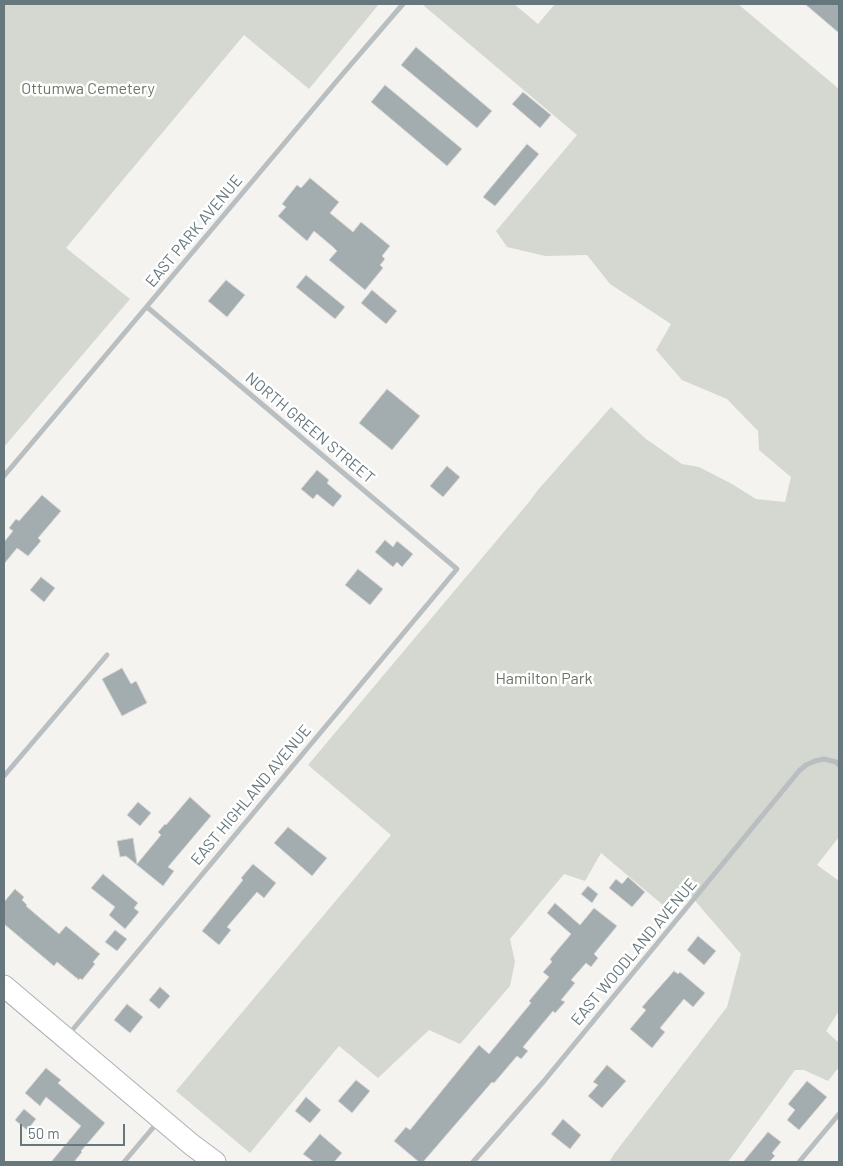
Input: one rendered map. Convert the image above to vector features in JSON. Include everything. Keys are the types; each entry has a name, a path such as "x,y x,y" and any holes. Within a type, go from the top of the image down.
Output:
{"main road":[{"path":"4,986 215,1162"}],"street":[{"name":"EAST PARK AVENUE","path":"4,476 403,4"},
{"name":"NORTH GREEN STREET","path":"146,307 457,569"},
{"name":"EAST HIGHLAND AVENUE","path":"65,1038 457,569"},
{"path":"4,776 107,655"},
{"name":"EAST WOODLAND AVENUE","path":"473,1162 544,1081 799,771 806,765 824,759 836,762 839,765"},
{"path":"800,1162 839,1114"},
{"path":"124,1162 161,1118"}],"green space":[{"name":"Ottumwa Cemetery","path":"4,4 379,4 309,89 244,35 66,248 130,299 4,447"},
{"name":"Hamilton Park","path":"424,4 514,4 538,24 555,4 738,4 839,89 839,837 817,865 839,881 839,1011 826,1031 839,1043 839,1067 828,1081 804,1070 795,1070 728,1162 609,1162 727,1007 741,954 687,891 670,911 601,853 585,881 564,874 510,939 515,962 510,986 460,1044 429,1030 378,1078 339,1046 250,1153 176,1091 391,835 308,765 537,491 611,407 646,439 682,464 699,467 756,499 785,502 791,477 759,450 758,431 727,399 682,380 656,350 671,324 610,284 587,255 545,256 507,247 496,231 577,135"}],"building":[{"path":"805,4 839,4 839,33"},
{"path":"416,47 492,111 477,128 401,65"},
{"path":"385,85 462,149 447,166 371,102"},
{"path":"523,92 551,115 540,128 512,104"},
{"path":"527,144 539,154 495,206 483,197"},
{"path":"310,178 339,202 330,213 353,232 361,222 390,246 382,256 385,259 380,265 383,268 365,290 329,260 337,251 333,247 314,231 307,241 278,216 286,207 282,204 297,185 301,188"},
{"path":"306,275 345,307 335,319 296,287"},
{"path":"226,280 245,295 227,317 208,301"},
{"path":"372,290 397,311 386,324 361,303"},
{"path":"387,389 420,416 392,450 359,423"},
{"path":"447,466 460,477 443,497 430,486"},
{"path":"317,470 329,480 327,483 342,496 333,507 317,494 313,499 301,489"},
{"path":"42,495 61,511 38,538 41,541 28,556 17,548 4,564 4,542 13,531 9,528 16,519 19,521"},
{"path":"385,540 393,547 397,541 413,554 402,567 397,562 393,567 375,552"},
{"path":"358,569 383,589 370,605 345,585"},
{"path":"41,577 55,588 44,602 30,590"},
{"path":"122,668 131,684 136,681 147,703 122,716 102,679"},
{"path":"190,797 211,816 168,867 174,871 163,886 126,856 120,857 117,841 133,838 137,864 161,835 158,832"},
{"path":"138,802 151,813 140,826 127,815"},
{"path":"288,827 327,858 312,876 274,843"},
{"path":"253,864 276,883 264,898 257,892 227,927 231,930 219,945 202,931 243,880 241,878"},
{"path":"103,874 138,903 134,908 139,912 125,929 109,915 115,907 91,888"},
{"path":"628,877 645,892 632,907 609,888 616,879 622,884"},
{"path":"588,886 598,894 592,903 581,894"},
{"path":"15,889 24,897 22,900 26,906 59,934 66,926 100,954 93,962 95,964 82,980 80,978 79,980 57,962 54,966 4,924 4,902"},
{"path":"555,903 580,925 594,908 617,926 594,954 598,958 591,967 586,963 571,980 575,983 561,1000 565,1002 555,1013 553,1011 523,1047 528,1051 521,1059 517,1056 423,1162 419,1162 394,1141 406,1127 410,1130 479,1045 489,1054 531,1003 529,1001 549,977 543,972 552,962 550,959 571,934 547,913"},
{"path":"115,930 127,939 117,951 105,942"},
{"path":"698,936 716,951 704,965 687,950"},
{"path":"674,971 678,974 680,972 705,993 693,1007 684,999 660,1028 665,1032 652,1048 630,1029 646,1010 642,1007"},
{"path":"160,987 170,996 159,1009 149,1000"},
{"path":"127,1004 143,1017 130,1033 114,1020"},
{"path":"607,1065 626,1081 602,1108 588,1096 598,1085 593,1082"},
{"path":"46,1068 61,1080 58,1083 105,1123 74,1162 51,1162 81,1126 46,1097 40,1106 25,1093"},
{"path":"356,1080 370,1091 352,1113 338,1101"},
{"path":"807,1081 827,1097 799,1130 787,1120 795,1110 788,1104"},
{"path":"306,1097 321,1110 310,1123 295,1111"},
{"path":"24,1109 36,1119 27,1130 15,1120"},
{"path":"563,1119 581,1135 570,1149 551,1134"},
{"path":"768,1132 781,1142 772,1153 775,1156 769,1162 743,1162"},
{"path":"320,1134 342,1153 334,1162 314,1162 303,1154"}]}
